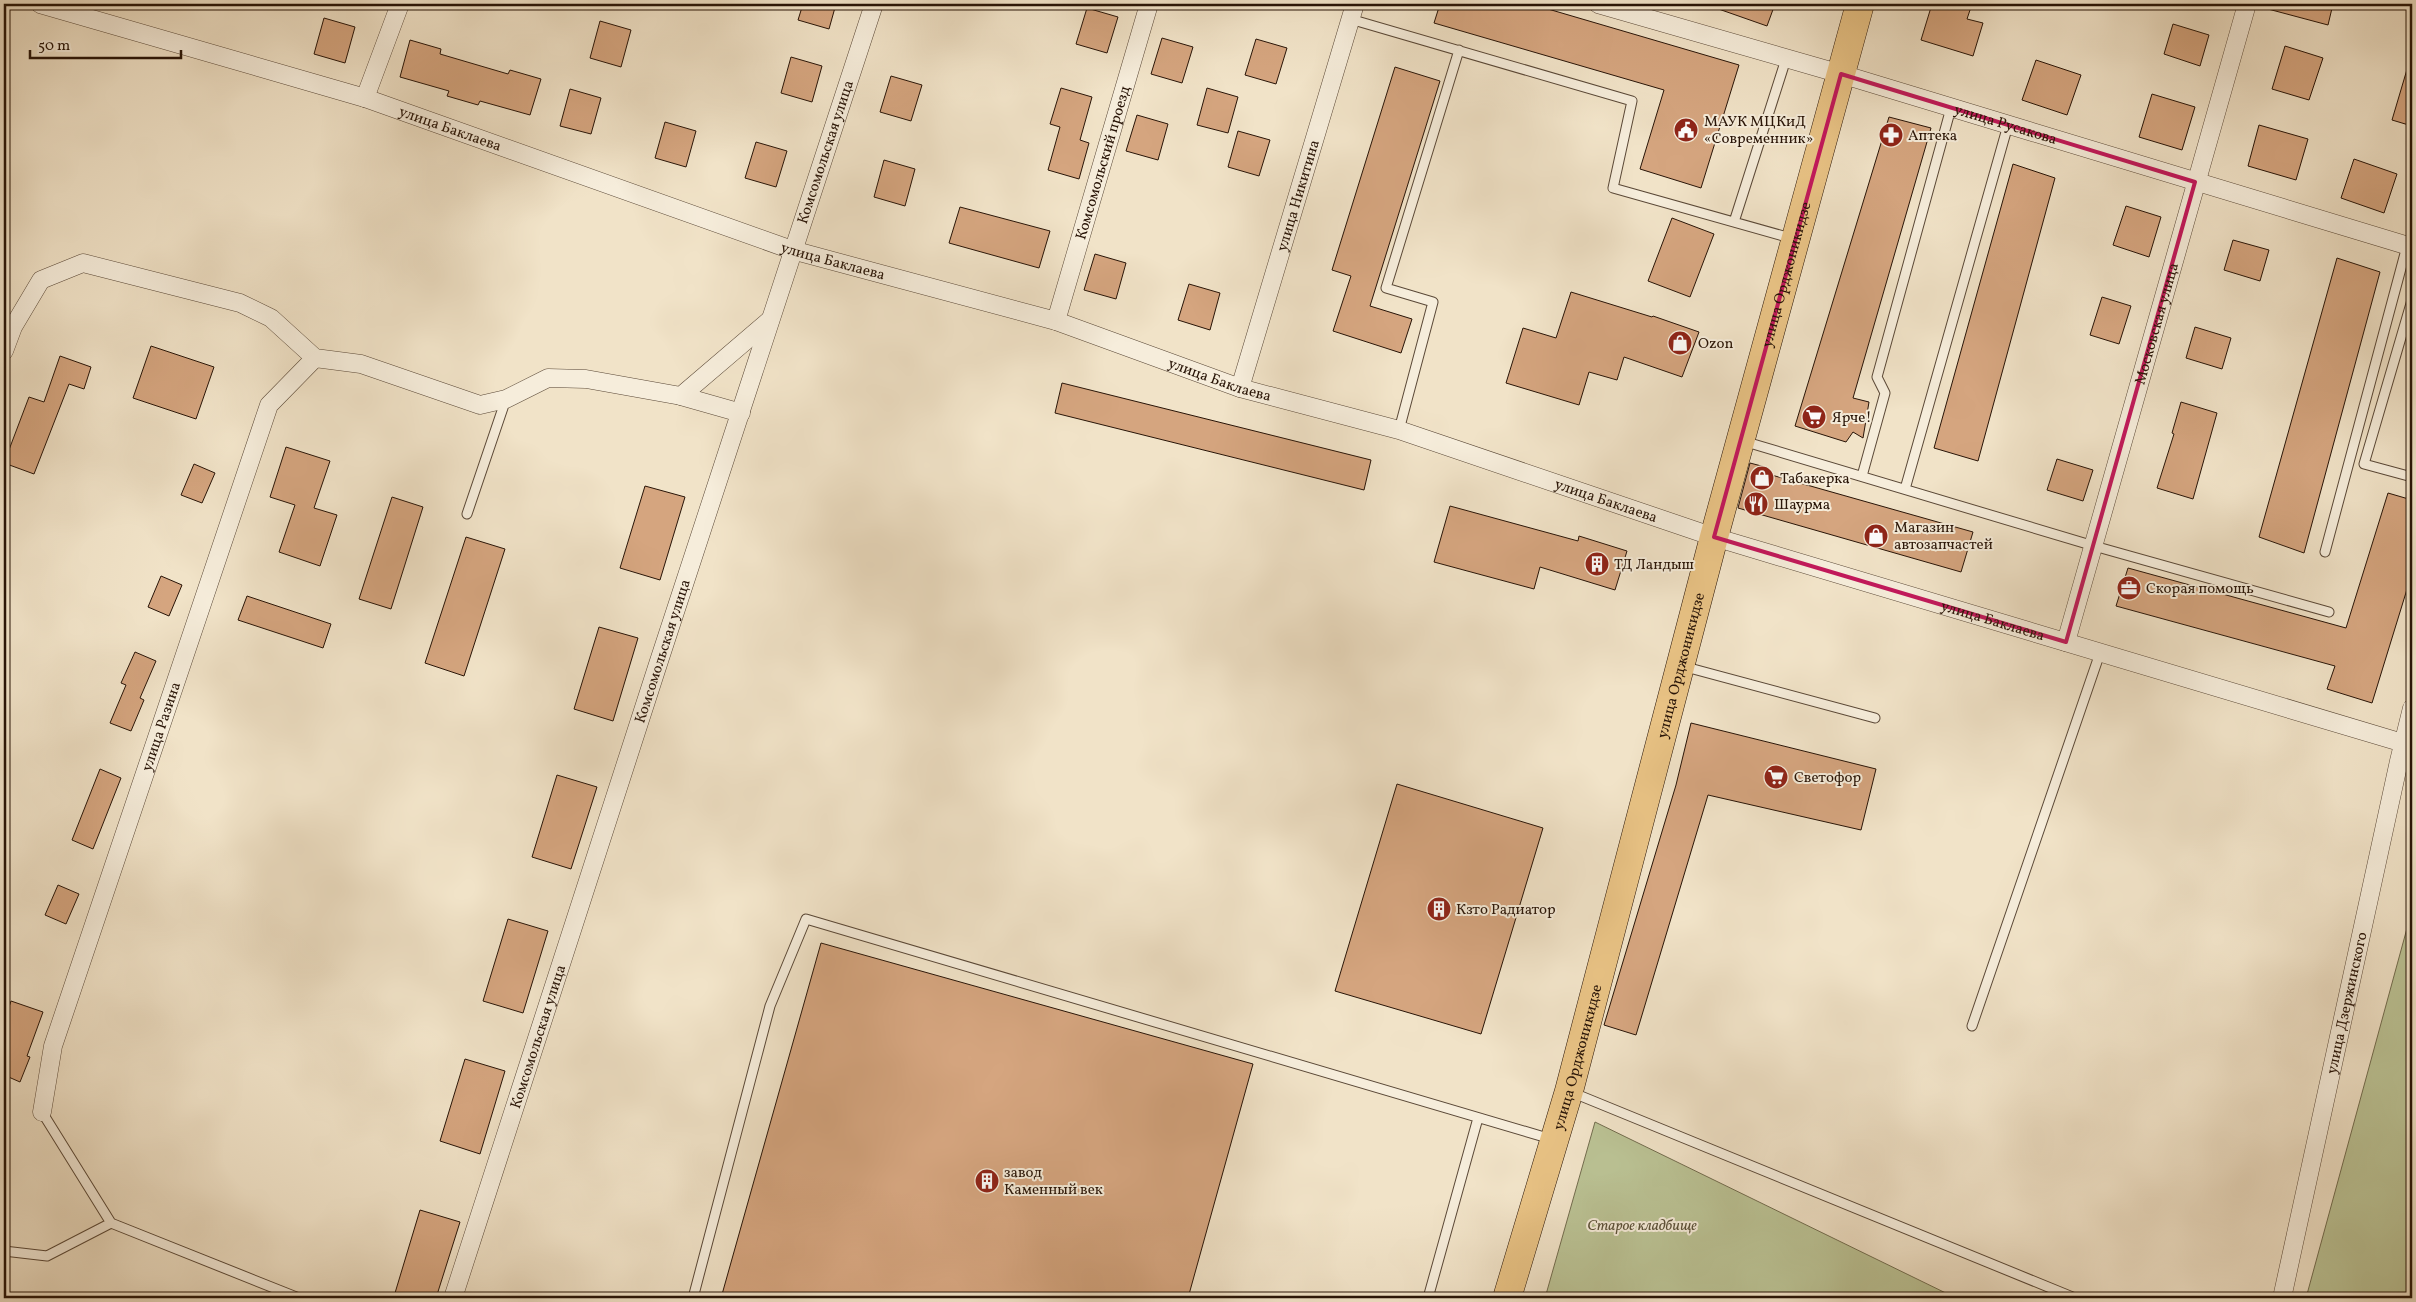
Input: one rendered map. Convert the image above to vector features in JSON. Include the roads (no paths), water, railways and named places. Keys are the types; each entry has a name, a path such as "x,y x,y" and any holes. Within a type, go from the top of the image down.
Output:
{"main road":[{"name":"улица Орджоникидзе","path":"1507,1298 1569,1091 1682,666 1714,537 1742,441 1860,4"}],"street":[{"name":"улица Баклаева","path":"40,4 365,98 792,250 1056,321 1240,388 1398,430 1714,537 2408,744"},
{"path":"365,98 400,4"},
{"name":"Комсомольская улица","path":"453,1298 741,413 792,250 874,4"},
{"name":"Комсомольский проезд","path":"1056,321 1149,4"},
{"name":"улица Русакова","path":"1598,4 1841,74 2409,247"},
{"name":"Московская улица","path":"2066,642 2247,4"},
{"name":"улица Никитина","path":"1240,388 1353,11"},
{"path":"4,350 13,327 40,280 83,263 240,303 271,318 315,358 361,364 480,405 506,399 548,378 586,379 681,396 741,413"},
{"path":"681,396 770,320"},
{"name":"улица Разина","path":"42,1112 54,1046 269,405 315,358"},
{"name":"улица Дзержинского","path":"2282,1298 2408,744 2412,708"}],"lane":[{"path":"1353,11 1459,50 1632,101 1613,188 1796,240"},
{"path":"1398,430 1433,302 1386,288 1459,50"},
{"path":"1734,222 1786,59"},
{"path":"1862,476 1885,393 1877,377 1950,108"},
{"path":"1905,489 2008,125"},
{"path":"2325,552 2409,247"},
{"path":"2412,300 2364,464 2412,477"},
{"path":"467,514 506,399"},
{"path":"1742,441 2094,546 2329,612"},
{"path":"1972,1026 2100,653"},
{"path":"1682,666 1875,718"},
{"path":"693,1298 770,1006 806,918 1554,1140"},
{"path":"1569,1091 2075,1298"},
{"path":"42,1112 110,1223 299,1298"},
{"path":"1428,1298 1478,1118"},
{"path":"4,1250 47,1256 110,1223"}],"place":[{"name":"МАУК МЦКиД «Современник»","path":"1686,130"},
{"name":"Аптека","path":"1891,135"},
{"name":"Ozon","path":"1680,343"},
{"name":"Ярче!","path":"1814,417"},
{"name":"Табакерка","path":"1762,478"},
{"name":"Шаурма","path":"1756,504"},
{"name":"Магазин автозапчастей","path":"1876,536"},
{"name":"ТД Ландыш","path":"1597,564"},
{"name":"Скорая помощь","path":"2129,588"},
{"name":"Светофор","path":"1776,777"},
{"name":"Кзто Радиатор","path":"1439,909"},
{"name":"завод Каменный век","path":"987,1181"}],"park label":[{"name":"Старое кладбище","path":"1642,1225"}]}
